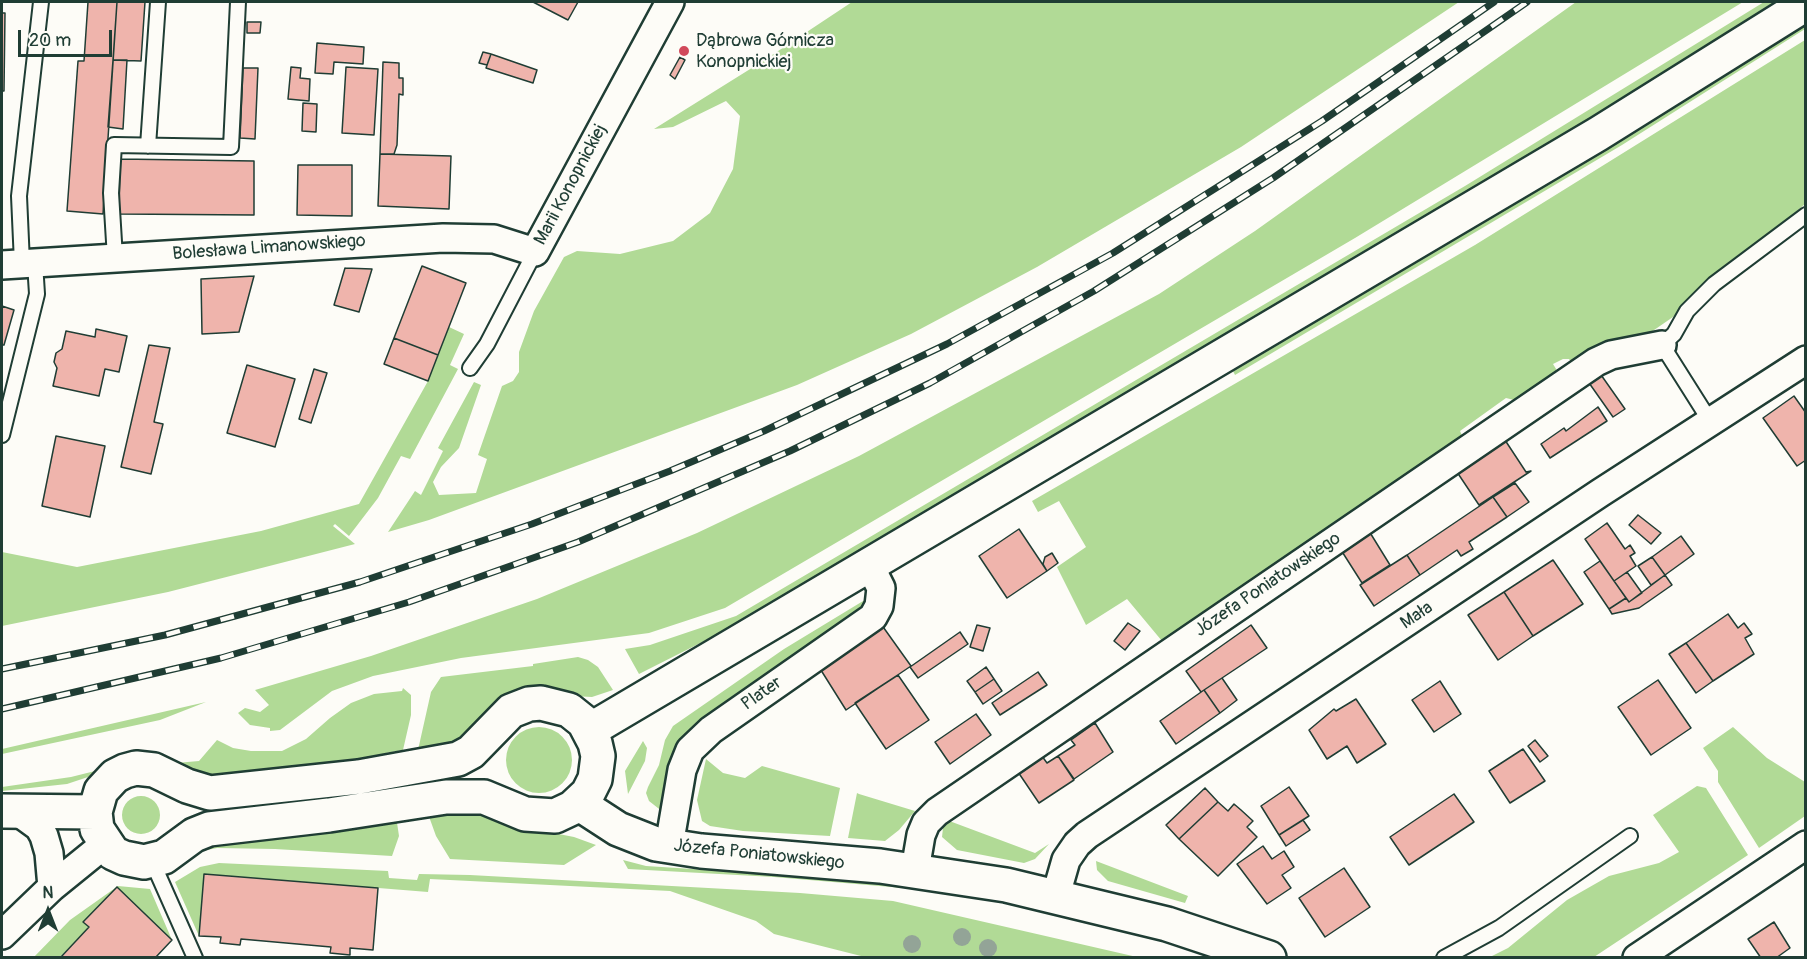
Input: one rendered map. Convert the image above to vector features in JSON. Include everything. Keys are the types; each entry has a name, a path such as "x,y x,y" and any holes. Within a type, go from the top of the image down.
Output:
{"street":[{"name":"Marii Konopnickiej","path":"535,252 670,2"},
{"path":"590,730 1598,134 1806,4"},
{"name":"Bolesława Limanowskiego","path":"20,264 443,238 494,239 535,252"},
{"name":"Józefa Poniatowskiego","path":"915,870 921,835 926,823 937,812 1596,362 1611,355 1662,345"},
{"name":"Mała","path":"1056,895 1066,860 1077,844 1088,835 1806,360"},
{"name":"Plater","path":"669,846 682,770 690,750 711,730 875,615 879,606 881,588 870,566"},
{"path":"529,704 553,704 568,710 590,730 596,743 598,768 592,786 578,803 555,816 537,817 493,800 457,796 329,815 219,827 194,835 164,857 152,861 124,858 105,844 97,830 95,812 101,791 107,783 125,771 136,768 154,770 193,789 223,793 360,777 450,761 471,752 504,717 529,704"},
{"name":"Józefa Poniatowskiego","path":"578,803 618,830 645,841 733,855 915,870 1056,895 1167,924 1269,957"},
{"path":"9,811 95,812"},
{"path":"9,811 39,827 49,853 52,887"},
{"path":"2,935 52,887 105,844"},
{"path":"1637,957 1806,845"}],"lane":[{"path":"2,435 36,294 20,264 19,196 41,2"},
{"path":"148,146 158,2"},
{"path":"115,258 111,193 114,145 231,147 238,2"},
{"path":"1710,422 1662,345 1674,334 1687,311 1714,284 1806,215"},
{"name":"Marii Konopnickiej","path":"470,368 487,344 535,252"},
{"path":"1444,957 1508,922 1630,836"},
{"path":"152,861 195,957"}],"green space":[{"path":"852,2 1459,2 1241,147 1037,267 911,334 797,385 429,520 388,532 415,491 421,495 443,451 438,448 474,382 481,385 459,448 441,467 433,482 439,495 476,493 487,459 478,455 502,386 513,381 519,372 519,352 534,311 564,257 577,251 620,254 673,241 710,213 733,169 740,116 726,101 673,127 654,129"},
{"path":"1576,2 1743,2 1355,238 725,608 649,633 461,658 373,676 332,691 280,730 270,731 270,728 250,725 238,713 245,708 260,712 269,705 255,690 371,656 537,599 697,533 859,456 1159,294 1255,231"},
{"path":"1764,2 1778,2 1597,116 736,625 639,674 625,649 650,645 736,616 1465,186"},
{"path":"1805,24 1805,29 1622,145 1235,375 1233,371 1617,142"},
{"path":"1805,40 1805,204 1673,317 1641,339 1575,368 1569,359 1553,364 1561,377 1518,407 1514,400 1506,398 1460,431 1465,442 1167,647 1127,599 1086,625 1057,567 1086,547 1059,501 1038,512 1032,501 1475,245"},
{"path":"449,327 464,334 450,365 458,369 410,459 401,456 378,498 349,536 335,524 333,526 355,544 168,592 2,626 2,552 77,567 261,531 359,504 428,381"},
{"path":"868,598 869,604 707,723 663,812 649,801 646,793 659,765 665,740 673,726 784,649"},
{"path":"578,657 598,667 613,690 592,697 572,696 459,744 418,750 431,692 441,677 533,666 533,664"},
{"path":"403,688 411,695 411,715 403,750 386,753 387,763 202,781 176,763 199,761 217,740 233,748 251,751 282,751 306,739 351,703 374,694 402,691"},
{"path":"206,702 160,720 2,754 2,749"},
{"path":"539,727 552,730 562,737 569,747 572,760 569,773 562,783 552,790 539,793 526,790 516,783 509,773 506,760 509,747 516,737 526,730"},
{"path":"1733,727 1767,758 1805,782 1805,816 1759,848 1718,782 1718,771 1703,748"},
{"path":"643,741 647,748 645,761 628,794 625,771"},
{"path":"706,759 723,773 745,778 762,766 840,788 830,836 743,831 710,826 702,821 697,800"},
{"path":"95,771 100,773 67,784 2,791 2,787 71,777"},
{"path":"1697,786 1706,788 1748,855 1594,957 1490,957 1508,948 1567,900 1609,876 1659,863 1679,852 1653,815"},
{"path":"857,793 915,811 899,830 885,841 848,838"},
{"path":"141,796 155,801 160,815 155,829 141,834 127,829 122,815 127,801"},
{"path":"469,808 528,828 574,837 596,845 564,865 450,859 436,836 427,811"},
{"path":"396,816 399,836 392,856 275,849 217,848 197,852 202,844"},
{"path":"944,819 1035,853 1049,844 1035,859 1024,863 957,850 942,837"},
{"path":"623,860 646,866 833,878 920,887 915,889 774,877 628,869"},
{"path":"1096,861 1188,896 1185,903 1108,881 1097,870"},
{"path":"219,863 388,871 389,878 417,880 419,874 470,875 800,893 893,901 1137,957 865,957 774,934 756,921 670,891 430,879 428,892 205,874 199,936 175,882 200,867"},
{"path":"118,886 150,889 172,940 117,887 83,922 89,927 60,957 33,958 70,920"}],"building":[{"path":"88,2 117,2 103,214 67,211 78,61 84,61"},
{"path":"117,2 145,2 141,61 113,60"},
{"path":"533,2 578,2 568,20"},
{"path":"2,13 5,13 4,91 2,91"},
{"path":"247,22 261,22 260,33 247,33"},
{"path":"317,43 364,47 363,64 334,62 333,74 315,73"},
{"path":"483,52 491,54 487,65 479,63"},
{"path":"491,54 537,70 533,83 486,68"},
{"path":"680,57 685,60 675,79 670,75"},
{"path":"113,60 127,60 123,129 108,127"},
{"path":"383,62 399,63 399,78 403,78 403,95 399,94 397,145 394,154 380,154"},
{"path":"291,67 301,68 300,78 310,79 309,101 288,99"},
{"path":"346,67 378,69 374,135 342,133"},
{"path":"243,68 258,68 255,139 240,138"},
{"path":"303,103 317,104 316,132 302,131"},
{"path":"380,154 451,156 449,209 378,206"},
{"path":"120,159 254,161 254,215 119,214"},
{"path":"298,165 352,165 352,216 297,215"},
{"path":"422,266 466,283 438,355 394,338"},
{"path":"345,268 372,269 359,312 334,305"},
{"path":"254,276 239,332 202,334 201,279"},
{"path":"2,306 14,310 4,345 2,345"},
{"path":"96,329 127,336 119,372 105,369 99,396 53,386 57,368 54,362 56,353 62,349 66,331 95,337"},
{"path":"394,338 438,355 428,381 384,364"},
{"path":"149,345 170,348 154,422 163,424 151,474 121,467"},
{"path":"247,365 295,379 275,447 227,433"},
{"path":"314,369 327,373 311,423 299,419"},
{"path":"1599,372 1625,409 1613,417 1587,380"},
{"path":"1794,396 1806,413 1806,460 1797,466 1763,418"},
{"path":"1598,407 1607,421 1550,458 1541,444 1564,428 1566,431"},
{"path":"56,436 105,446 90,517 42,506"},
{"path":"1503,437 1526,472 1531,471 1479,505 1455,469"},
{"path":"1515,483 1529,502 1507,517 1493,497"},
{"path":"1493,497 1507,517 1469,542 1473,549 1461,556 1457,550 1420,575 1407,555"},
{"path":"1638,515 1661,533 1651,544 1629,525"},
{"path":"1607,523 1625,549 1630,545 1635,553 1630,556 1636,566 1614,581 1585,539"},
{"path":"1019,529 1047,571 1007,598 979,556"},
{"path":"1369,531 1390,565 1362,583 1341,550"},
{"path":"1681,536 1694,554 1665,575 1652,557"},
{"path":"1052,553 1058,563 1047,571 1043,564 1045,557"},
{"path":"1407,555 1420,575 1374,606 1360,585"},
{"path":"1652,557 1665,575 1651,585 1638,566"},
{"path":"1553,560 1583,604 1533,636 1504,592"},
{"path":"1600,561 1626,598 1609,609 1584,572"},
{"path":"1627,572 1642,593 1629,602 1614,581"},
{"path":"1665,575 1672,585 1639,608 1612,614 1609,609 1626,598 1629,602"},
{"path":"1504,592 1533,636 1498,660 1468,615"},
{"path":"1728,614 1738,628 1744,623 1752,634 1745,638 1754,654 1713,681 1686,643"},
{"path":"1128,623 1140,631 1125,650 1114,641"},
{"path":"881,624 911,666 846,710 819,667"},
{"path":"977,625 990,628 983,651 970,647"},
{"path":"1251,625 1267,648 1201,692 1186,671"},
{"path":"960,632 968,644 918,678 910,667"},
{"path":"1686,643 1713,681 1696,693 1669,654"},
{"path":"986,667 994,679 975,692 967,681"},
{"path":"1038,672 1047,685 1000,715 992,703"},
{"path":"898,675 929,720 886,749 855,703"},
{"path":"1222,678 1237,700 1220,713 1204,690"},
{"path":"994,679 1002,691 983,704 975,692"},
{"path":"1658,680 1691,728 1651,755 1618,707"},
{"path":"1440,681 1461,714 1434,732 1412,700"},
{"path":"1204,690 1220,713 1176,744 1160,721"},
{"path":"1356,699 1386,744 1357,763 1347,746 1327,759 1309,730 1334,709 1336,711"},
{"path":"976,714 991,735 950,764 935,742"},
{"path":"1095,723 1113,752 1074,779 1058,756 1075,745 1071,740"},
{"path":"1535,740 1548,756 1540,762 1528,746"},
{"path":"1523,749 1545,781 1510,803 1489,771"},
{"path":"1039,752 1047,763 1058,756 1074,780 1039,803 1016,769"},
{"path":"1289,787 1309,816 1279,835 1261,806"},
{"path":"1205,788 1218,802 1179,839 1166,825"},
{"path":"1454,794 1474,822 1409,865 1390,837"},
{"path":"1218,802 1228,811 1234,804 1241,810 1253,821 1247,827 1257,837 1218,876 1179,839"},
{"path":"1303,820 1310,830 1286,846 1279,835"},
{"path":"1263,846 1272,859 1284,851 1294,867 1282,875 1291,888 1267,904 1237,864"},
{"path":"1344,868 1370,907 1325,937 1299,898"},
{"path":"204,874 378,888 373,950 350,948 350,955 330,953 331,947 241,939 240,945 220,943 221,937 199,936"},
{"path":"117,887 172,940 155,958 60,958 89,927 83,922"},
{"path":"1774,922 1790,948 1776,958 1761,958 1748,939"}],"railway":[{"path":"2,669 165,635 360,582 532,524 670,471 764,431 947,344 1113,253 1322,121 1494,2"},
{"path":"2,709 221,658 409,602 578,542 790,451 930,383 1094,291 1273,178 1527,2"}],"place":[{"name":"Dąbrowa Górnicza Konopnickiej","path":"684,51"}]}
